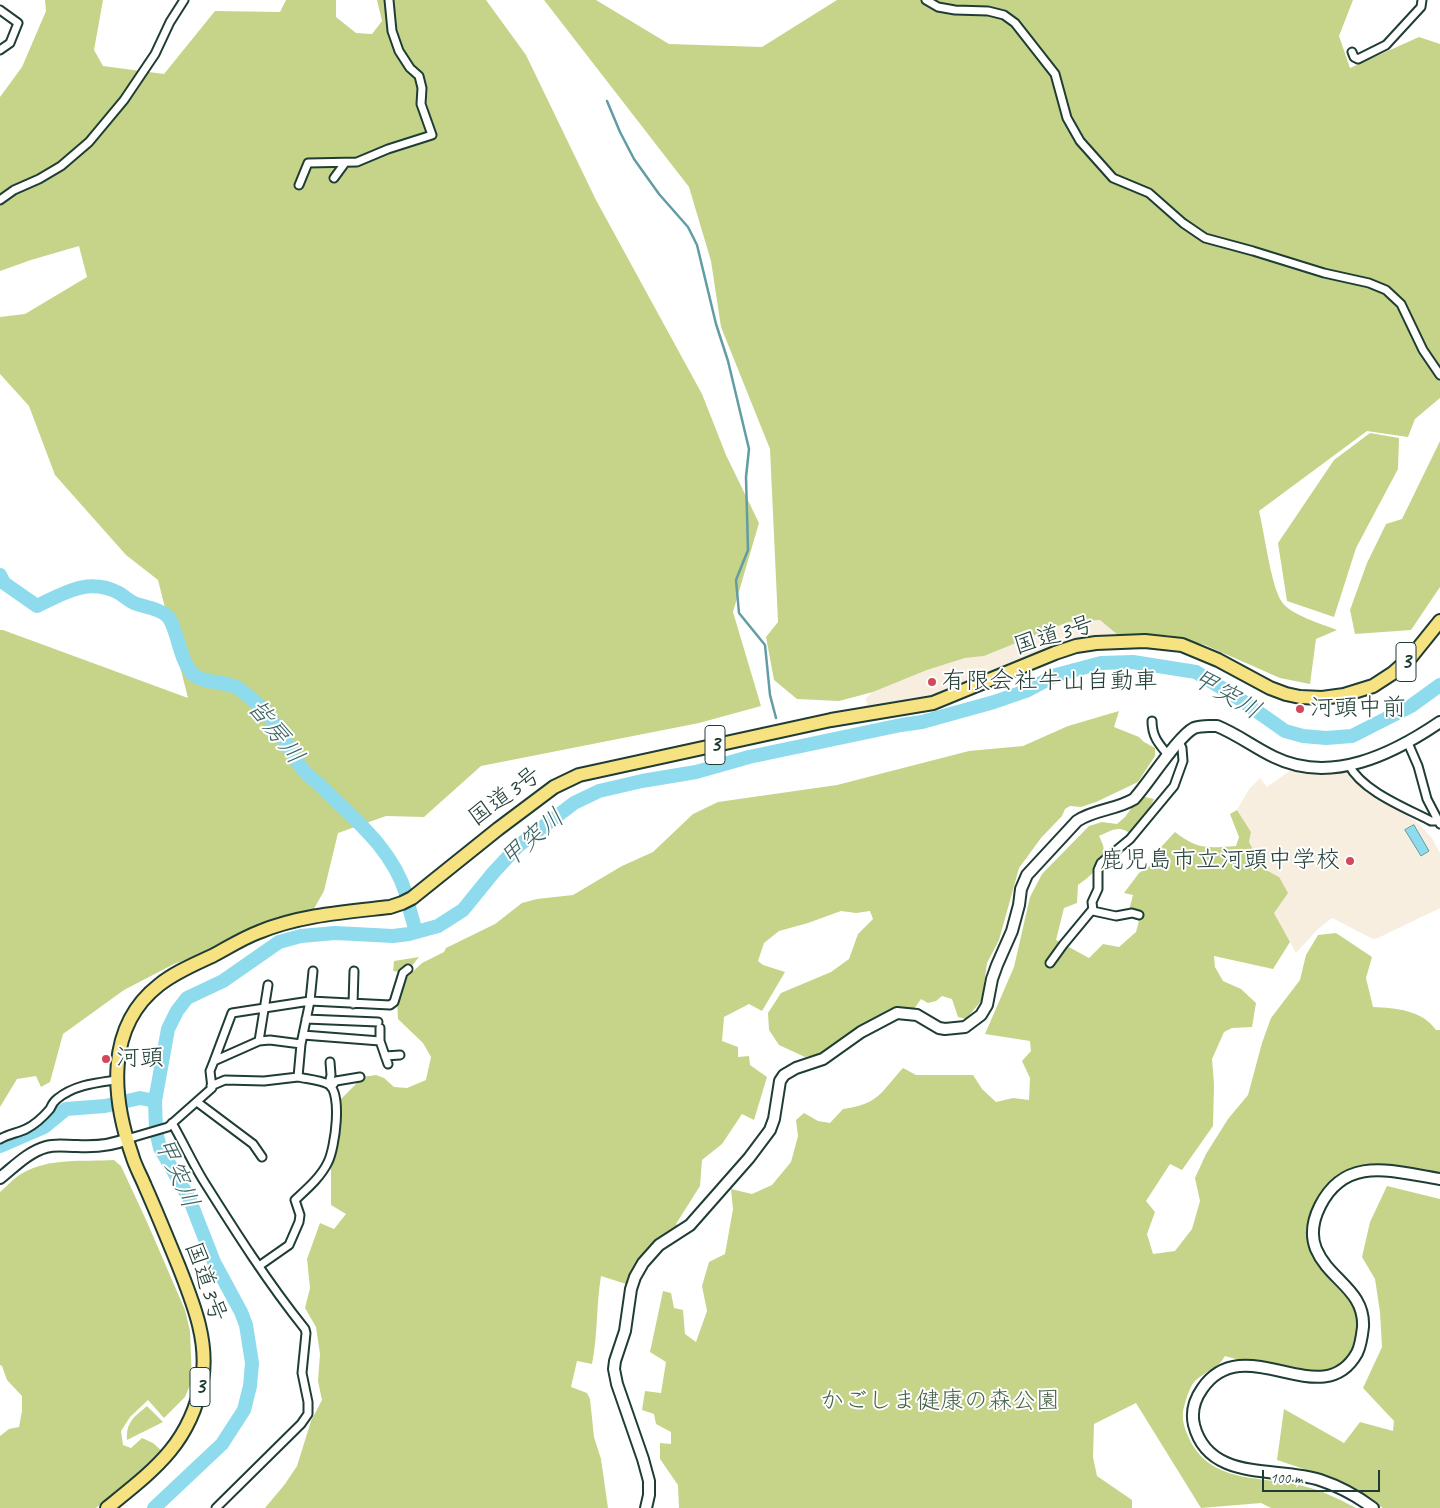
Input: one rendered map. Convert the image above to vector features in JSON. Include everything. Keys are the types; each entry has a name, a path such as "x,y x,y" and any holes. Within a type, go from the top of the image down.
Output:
{"highway":[{"name":"国道3号","path":"107,1508 163,1461 183,1434 196,1404 202,1379 204,1356 201,1332 193,1303 132,1156 132,1138 120,1113 117,1097 118,1059 122,1042 131,1020 148,995 170,977 252,935 272,927 314,916 390,907 402,903 412,898 479,843 554,787 579,775 831,720 933,703 1055,653 1096,642 1145,641 1182,645 1218,660 1270,688 1286,694 1322,698 1344,695 1373,686 1393,674 1438,630"}],"street":[{"path":"0,200 14,190 62,166 89,142 124,100 155,54 170,22 184,0"},
{"path":"299,185 308,162 357,162 432,134 421,104 422,88 419,76 410,68 399,51 392,31 390,0"},
{"path":"926,0 938,7 955,10 988,11 1004,16 1015,23 1054,74 1067,118 1080,141 1113,178 1149,193 1183,223 1205,238 1253,250 1324,273 1369,283 1386,290 1401,304 1423,350 1440,375"},
{"path":"1352,52 1354,57 1358,59 1386,45 1420,7 1422,0"},
{"path":"0,10 18,23 10,43 0,50"},
{"path":"334,178 345,163"},
{"path":"1152,721 1152,732 1156,741 1168,755"},
{"path":"646,1508 650,1495 644,1459 617,1384 614,1368 625,1331 634,1277 642,1263 659,1245 690,1224 756,1149 770,1130 774,1118 780,1080 784,1075 796,1068 823,1058 861,1032 897,1013 917,1015 945,1030 965,1027 981,1016 987,1006 992,978 1012,931 1021,889 1028,875 1077,821 1085,816 1126,804 1134,799 1168,755 1193,728 1206,725 1217,726 1283,761 1316,768 1348,766 1388,753 1408,743 1440,722"},
{"path":"1050,963 1092,910 1092,902 1098,889 1098,870 1101,863 1130,839 1174,786 1183,761 1182,748 1179,742"},
{"path":"1408,743 1418,766 1426,799 1439,823"},
{"path":"1348,766 1352,773 1376,792 1439,823"},
{"path":"1092,910 1093,912 1110,916 1132,913 1139,915"},
{"path":"0,1178 24,1158 46,1147 58,1145 100,1146 116,1143 170,1125 212,1088 210,1070 232,1013 310,1001 390,1005 394,1002 403,973 408,969"},
{"path":"298,1077 301,1044 310,1001 313,971"},
{"path":"353,1004 354,971"},
{"path":"259,1041 268,985"},
{"path":"306,1019 379,1025 380,1041 388,1064"},
{"path":"303,1035 380,1041"},
{"path":"214,1061 259,1041 270,1040 301,1044"},
{"path":"385,1056 400,1055"},
{"path":"330,1062 330,1086"},
{"path":"211,1086 225,1080 264,1081 298,1077 330,1086 335,1091 337,1106 334,1142 328,1162 319,1176 296,1200 300,1215 299,1222 289,1245 259,1266"},
{"path":"330,1086 336,1081 360,1077"},
{"path":"0,1139 24,1130 50,1109 55,1100 71,1090 89,1084 116,1080"},
{"path":"197,1102 253,1144 262,1157"},
{"path":"170,1125 202,1179 306,1333 302,1373 308,1402 308,1414 301,1424 216,1508"},
{"path":"1373,1508 1350,1493 1320,1480 1246,1469 1220,1460 1201,1441 1194,1424 1194,1408 1199,1393 1211,1378 1236,1366 1252,1365 1306,1377 1324,1376 1343,1370 1360,1348 1363,1312 1357,1299 1326,1265 1316,1248 1312,1228 1325,1197 1342,1179 1361,1171 1377,1169 1440,1179"}],"shaded area":[{"path":"1100,620 1118,634 1079,640 1050,649 928,698 867,707 866,698 873,692 927,670 965,658 984,656 1068,622"},
{"name":"鹿児島市立河頭中学校","path":"1291,770 1307,773 1346,771 1373,793 1419,824 1432,838 1440,853 1440,908 1373,939 1332,918 1318,929 1296,953 1274,913 1279,877 1264,869 1249,842 1251,832 1237,810 1249,789 1260,778 1267,787"}],"green space":[{"path":"45,0 103,0 94,50 103,66 164,74 215,11 280,12 286,0 336,0 336,17 356,33 372,34 382,21 377,0 486,0 526,55 596,200 702,394 726,455 759,523 733,612 761,706 699,723 481,766 424,817 386,816 338,833 324,891 311,914 174,964 124,990 63,1034 50,1082 41,1087 36,1076 17,1079 0,1107 0,630 188,698 158,580 126,555 55,475 29,406 0,374 0,317 25,314 87,277 79,246 0,271 0,97 22,67 46,11"},
{"path":"544,0 596,0 669,44 762,47 837,0 1353,0 1339,36 1350,68 1419,37 1440,44 1440,398 1415,419 1408,437 1367,431 1259,511 1274,584 1282,602 1286,607 1299,615 1337,630 1316,639 1310,684 1280,678 1205,645 1166,635 1118,635 1100,620 1068,622 984,656 965,658 927,670 873,692 839,701 797,699 774,680 766,637 778,622 770,449 721,327 711,261 689,187"},
{"path":"1370,433 1399,438 1398,469 1356,548 1334,617 1287,601 1278,543 1334,460"},
{"path":"1440,441 1440,587 1411,630 1355,634 1350,610 1367,563 1386,524 1402,519"},
{"path":"1119,711 1114,727 1139,737 1155,748 1155,756 1138,782 1096,802 1081,807 1070,806 1065,809 1062,816 1041,838 1019,868 999,940 987,963 982,1000 966,1019 958,1017 952,999 942,996 936,1001 928,1003 921,999 914,1009 895,1008 858,1027 821,1054 805,1057 779,1045 769,1030 768,1013 781,993 831,972 849,959 858,934 873,919 870,911 856,913 841,911 779,931 764,943 758,961 763,965 785,972 762,1011 749,1004 724,1017 722,1041 738,1047 738,1057 749,1056 750,1065 767,1077 754,1120 742,1114 722,1144 702,1160 700,1186 676,1224 688,1233 643,1256 626,1284 601,1276 592,1364 577,1361 571,1387 587,1393 590,1399 594,1437 601,1459 608,1508 265,1508 297,1466 311,1421 322,1400 318,1381 320,1354 316,1327 305,1308 310,1288 307,1259 320,1223 334,1229 346,1214 331,1205 331,1163 340,1100 363,1077 376,1075 384,1078 394,1087 407,1088 426,1080 431,1057 423,1043 398,1019 397,999 407,977 422,963 444,952 446,948 495,924 522,903 537,899 573,895 622,866 653,852 693,814 718,802 837,785 969,751 1023,746 1068,726"},
{"name":"かごしま健康の森公園","path":"1140,796 1154,799 1135,837 1122,829 1110,831 1099,836 1104,849 1101,862 1095,871 1078,885 1077,903 1064,908 1056,940 1089,958 1103,944 1119,947 1136,932 1139,921 1128,914 1133,895 1124,893 1139,873 1154,863 1162,846 1175,832 1197,845 1236,846 1239,837 1230,814 1237,810 1251,832 1249,842 1264,869 1279,877 1288,893 1274,913 1290,942 1273,969 1214,956 1215,967 1223,981 1241,989 1256,1003 1252,1027 1232,1028 1224,1032 1212,1059 1214,1084 1213,1126 1182,1170 1170,1164 1146,1201 1155,1212 1147,1234 1153,1254 1175,1251 1192,1229 1200,1201 1195,1178 1206,1154 1228,1119 1248,1095 1271,1018 1300,980 1306,955 1318,935 1336,933 1372,957 1366,978 1373,1007 1408,1011 1423,1018 1436,1030 1440,1030 1440,1182 1381,1173 1347,1179 1318,1202 1308,1227 1319,1264 1332,1282 1354,1306 1358,1314 1363,1353 1351,1370 1337,1377 1310,1380 1225,1356 1219,1364 1194,1382 1188,1392 1183,1411 1183,1422 1188,1436 1197,1452 1209,1463 1237,1475 1310,1488 1330,1495 1356,1508 1271,1508 1261,1503 1201,1508 1136,1403 1094,1424 1093,1457 1097,1476 1132,1500 1132,1508 679,1508 678,1485 660,1459 660,1443 671,1444 671,1432 656,1424 654,1414 642,1410 645,1391 661,1393 666,1362 650,1352 663,1291 671,1293 674,1308 683,1310 685,1334 696,1342 707,1311 702,1286 709,1262 725,1254 733,1209 731,1189 752,1194 772,1185 791,1162 798,1136 796,1120 804,1113 818,1121 830,1123 843,1109 864,1104 878,1096 903,1068 916,1075 973,1075 982,1089 996,1102 1013,1098 1029,1100 1030,1078 1022,1061 1031,1051 1030,1041 985,1034 1014,967 1030,897 1042,874 1089,826 1102,822 1117,824 1125,817"},
{"path":"419,957 406,973 393,971 394,961"},
{"path":"114,1160 121,1166 185,1310 190,1331 192,1380 185,1397 164,1418 148,1400 130,1417 121,1431 123,1445 131,1448 142,1438 153,1443 162,1451 139,1473 96,1508 0,1508 0,1436 9,1429 19,1427 22,1396 7,1380 0,1365 0,1192 21,1174 43,1165 66,1161"},
{"path":"1387,1186 1440,1199 1440,1508 1383,1508 1334,1479 1277,1460 1284,1409 1344,1443 1360,1422 1393,1431 1394,1421 1363,1388 1382,1347 1380,1312 1375,1279 1362,1257 1370,1222"},
{"path":"147,1406 163,1422 127,1440 129,1424"}],"water":[{"path":"1414,825 1429,851 1421,856 1405,830"}],"waterway":[{"path":"607,101 634,159 659,194 688,227 697,245 749,449 746,477 748,550 736,580 739,613 765,645 770,695 776,718"},
{"name":"皆房川","path":"0,575 4,583 37,606 67,592 97,586 108,588 134,603 155,609 166,615 173,625 187,667 192,673 203,680 229,685 241,690 266,712 304,770 362,825 383,850 400,878 406,894"},
{"name":"甲突川","path":"154,1508 222,1444 244,1410 250,1386 252,1363 246,1325 241,1312 214,1262 189,1198 160,1148 156,1131 155,1101 168,1029 177,1011 187,998 223,981 279,942 301,936 335,933 393,936 409,934 438,926 463,910 518,846 574,803 599,791 642,781 696,772 749,757 922,722 994,702 1026,691 1056,675 1101,663 1133,662 1196,672 1241,700 1285,731 1303,736 1326,738 1352,736 1411,706 1440,685"},
{"name":"皆房川","path":"409,907 416,932"},
{"path":"0,1146 44,1127 66,1109 105,1106 140,1098 155,1101"}],"place":[{"name":"有限会社牛山自動車","path":"932,682"},
{"name":"河頭中前","path":"1300,709"},
{"name":"鹿児島市立河頭中学校","path":"1350,861"},
{"name":"河頭","path":"106,1059"}]}
